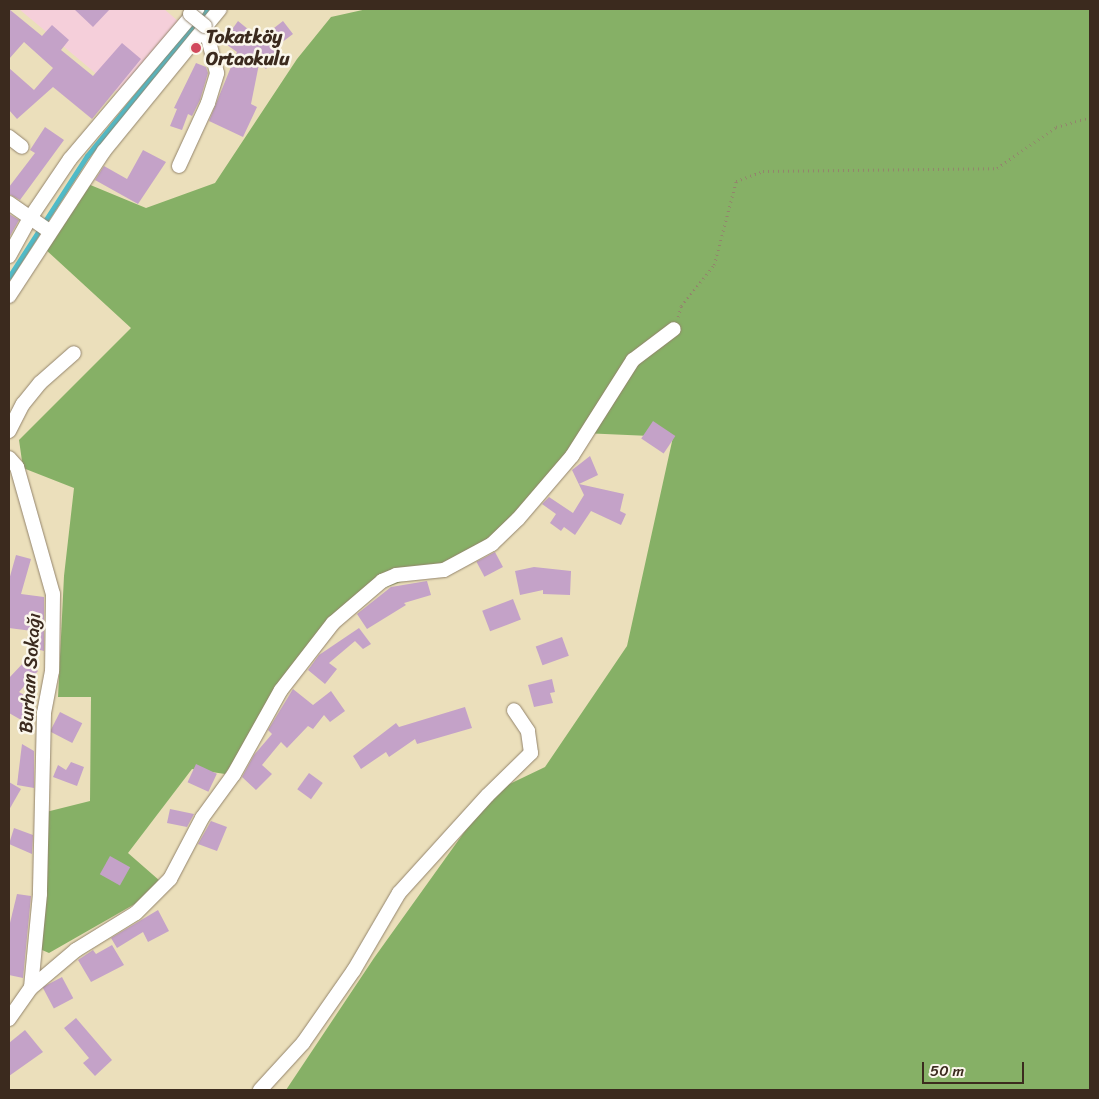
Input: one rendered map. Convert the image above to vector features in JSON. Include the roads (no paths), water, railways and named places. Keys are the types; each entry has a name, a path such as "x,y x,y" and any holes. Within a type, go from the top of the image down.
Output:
{"street":[{"path":"9,296 49,231 104,151 220,9"},
{"path":"9,256 30,218 70,159 190,11 205,26 217,73 208,103 179,166"},
{"path":"9,137 22,147"},
{"path":"9,203 49,231"},
{"path":"9,1019 31,988 76,950 136,913 170,879 202,818 234,774 281,690 333,623 382,581 396,575 444,570 492,544 518,519 572,456 633,360 674,329"},
{"path":"9,431 23,404 40,383 74,353"},
{"name":"Burhan Sokağı","path":"9,458 17,467 54,594 52,671 44,714 40,894 31,988"},
{"path":"260,1090 303,1043 320,1019 354,970 399,893 488,795 532,753 528,731 514,710"}],"waterway":[{"path":"9,277 87,156 207,9"}],"place":[{"name":"Tokatköy Ortaokulu","path":"196,48"}]}
